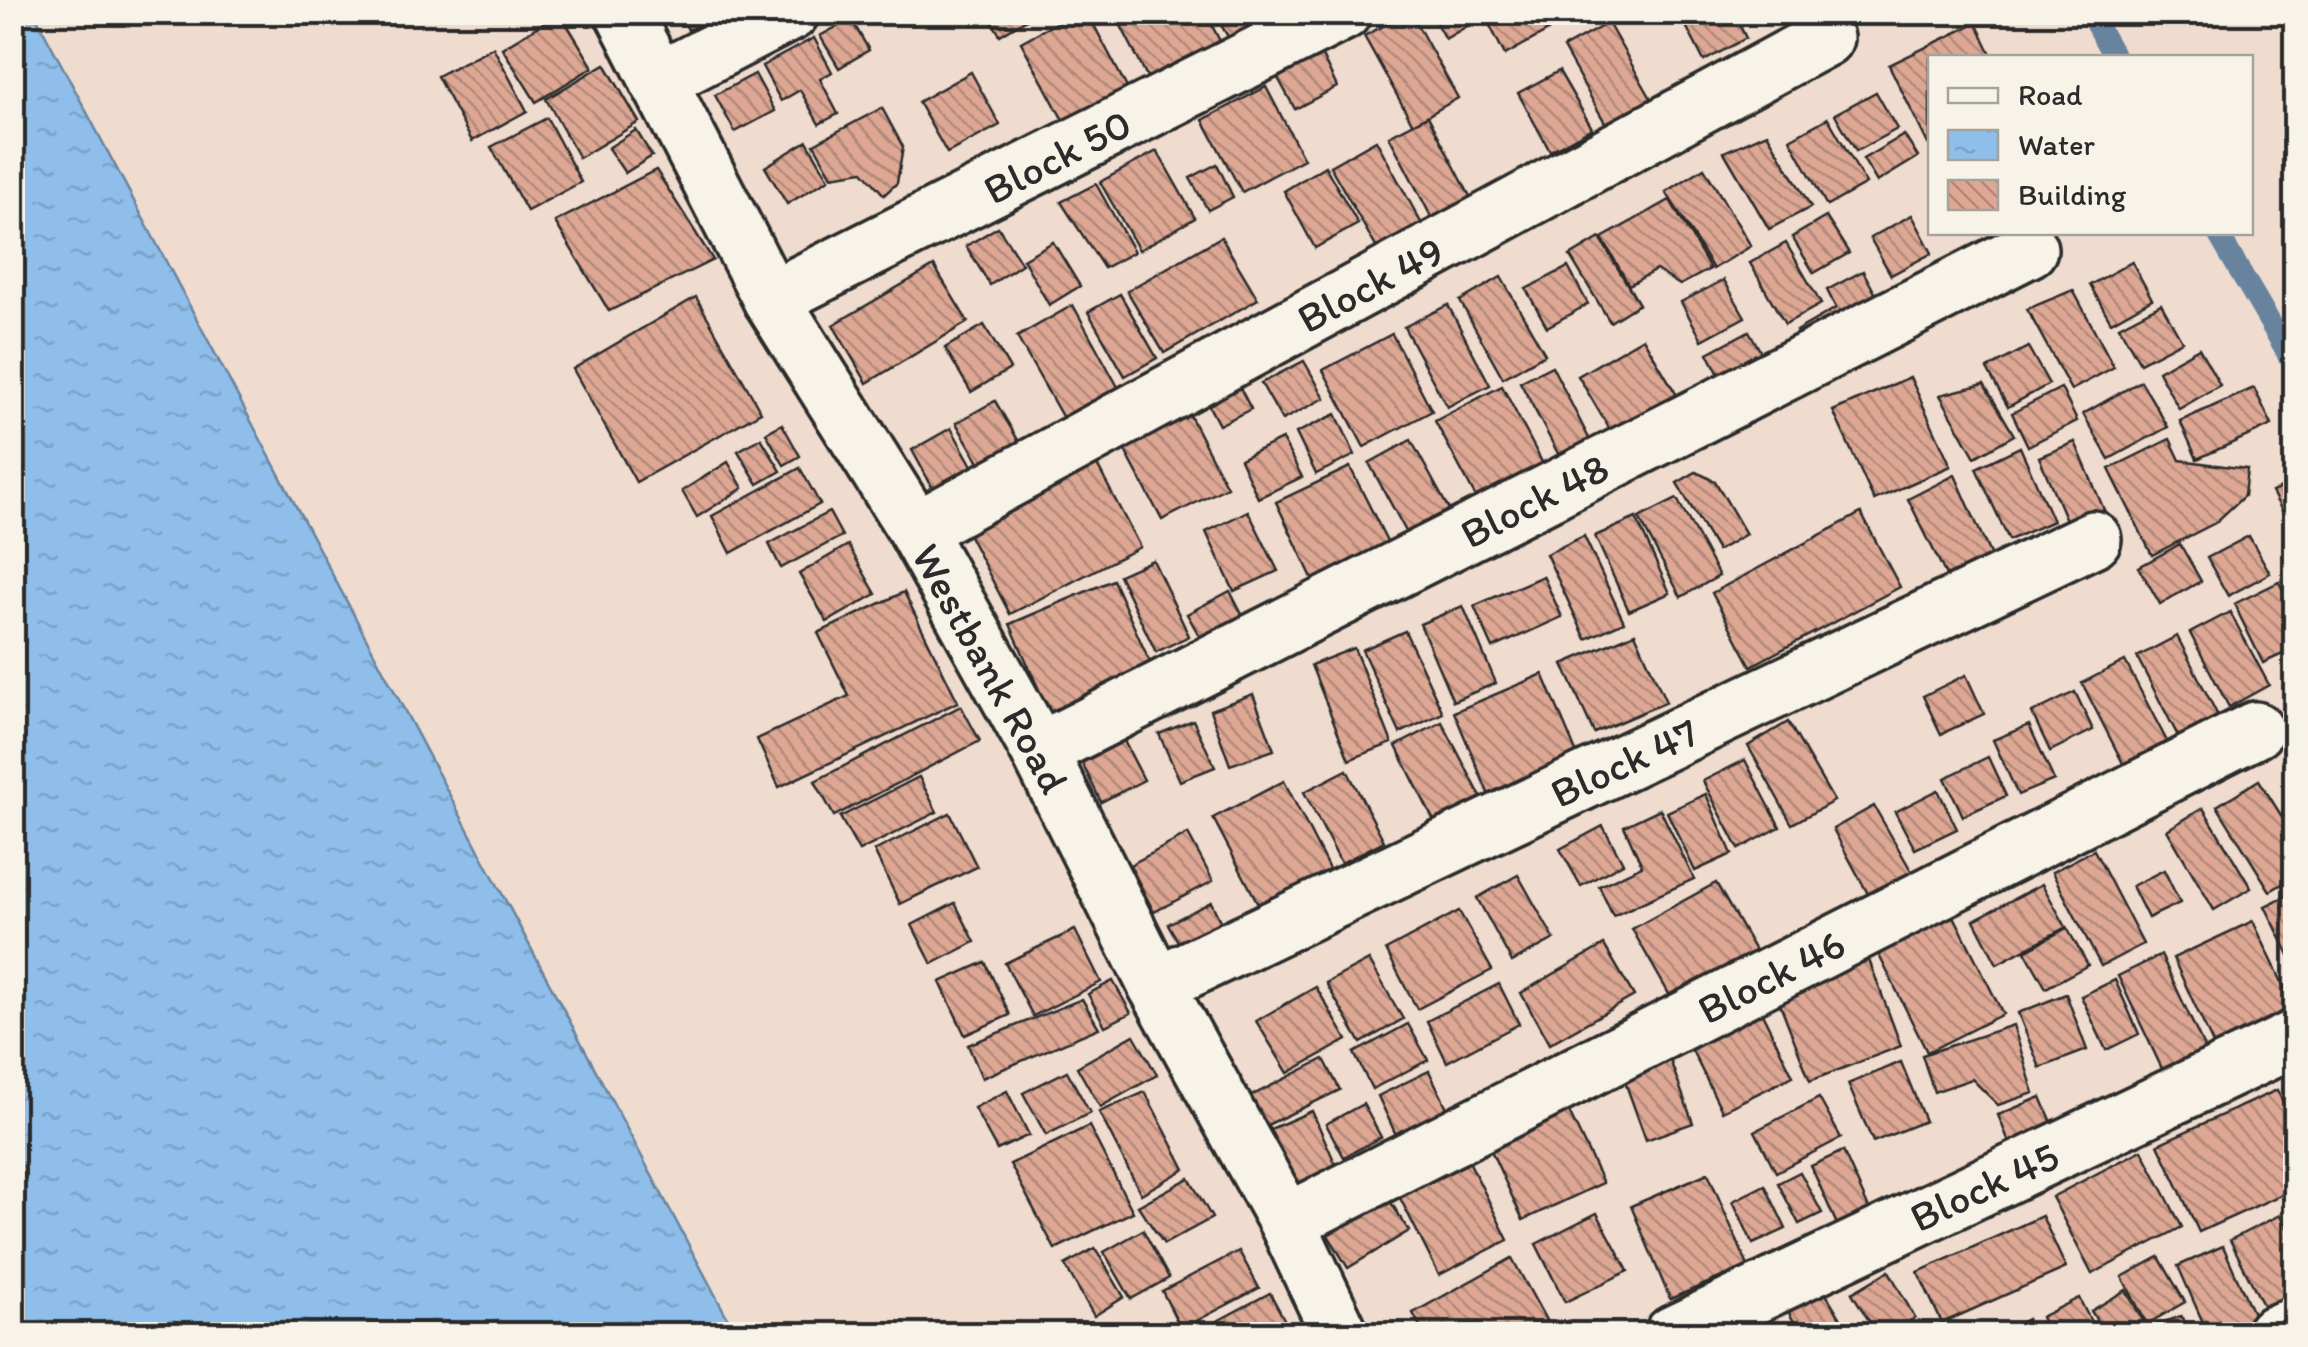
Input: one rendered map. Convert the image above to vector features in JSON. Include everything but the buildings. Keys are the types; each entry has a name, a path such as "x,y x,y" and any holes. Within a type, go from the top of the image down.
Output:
{"street":[{"name":"Westbank Road","path":"623,12 771,299 916,530 1039,750 1156,986 1287,1222 1340,1334"},
{"path":"658,81 791,12"},
{"name":"Block 50","path":"771,299 1343,12"},
{"name":"Block 49","path":"916,530 1825,38"},
{"name":"Block 48","path":"1039,750 2030,249"},
{"name":"Block 47","path":"1156,986 2093,539"},
{"name":"Block 46","path":"1287,1222 2255,730"},
{"name":"Block 45","path":"1673,1334 2296,1038"},
{"path":"2274,1334 2296,1324"}],"water":[{"path":"12,13 34,13 736,1334 13,1334"}],"waterway":[{"path":"2089,12 2113,55"},
{"path":"2219,235 2296,367"}]}
